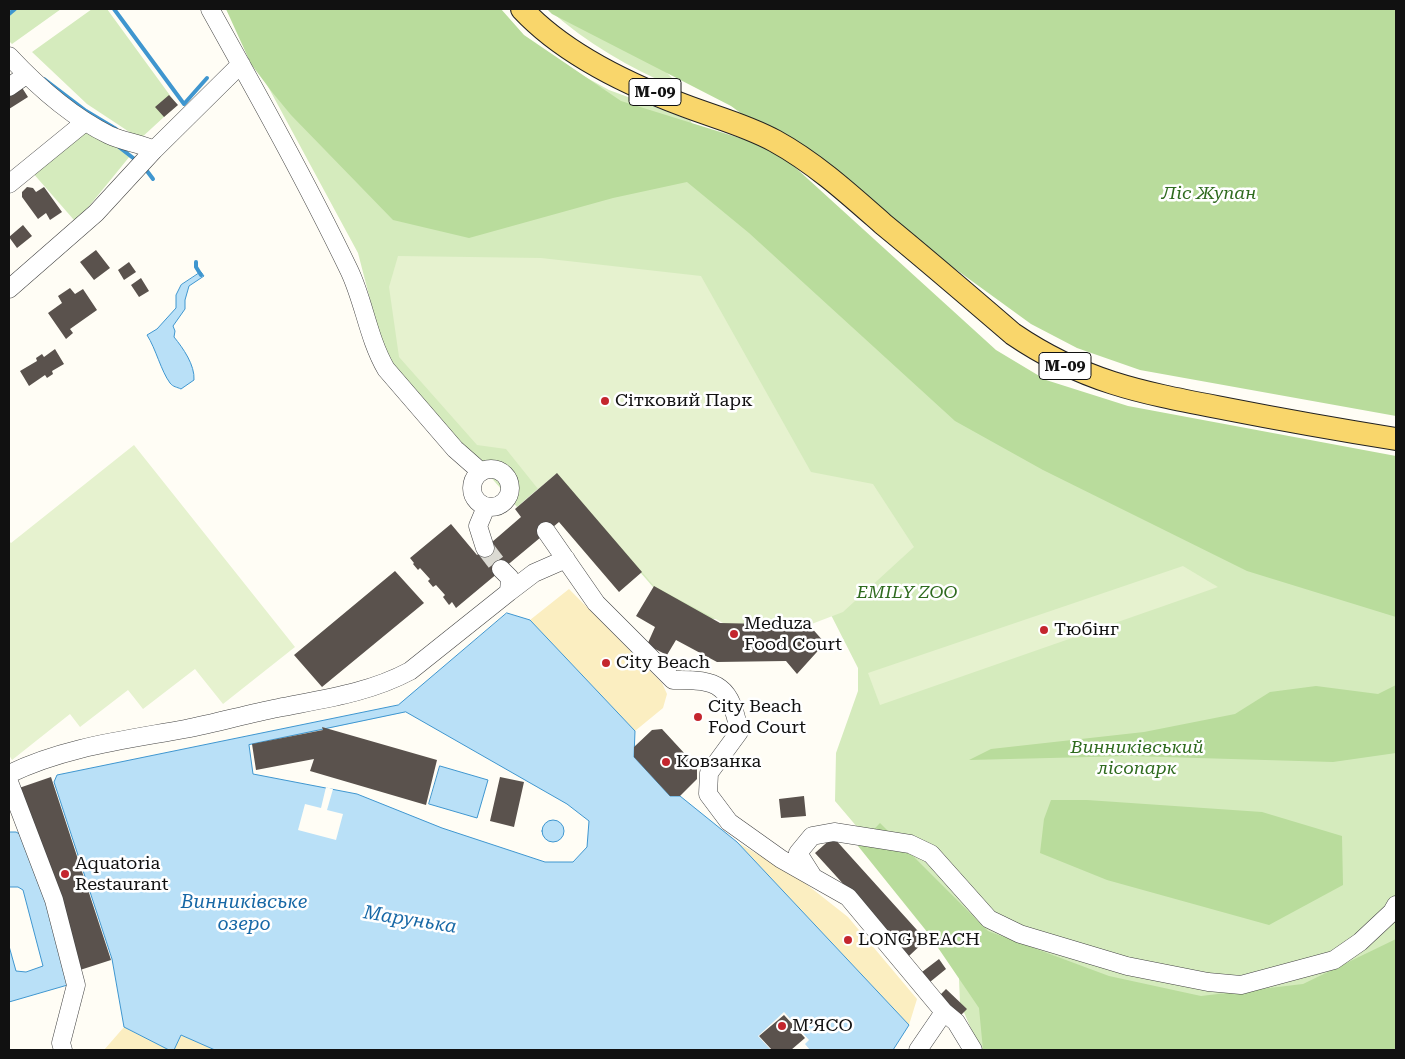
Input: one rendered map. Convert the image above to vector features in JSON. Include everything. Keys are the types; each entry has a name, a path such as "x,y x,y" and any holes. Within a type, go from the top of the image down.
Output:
{"main road":[{"name":"М-09","path":"522,9 536,24 559,42 605,70 683,105 746,128 799,155 1013,334 1070,368 1143,393 1396,439"}],"street":[{"path":"210,9 317,203 349,270 379,356 386,369 455,449 480,472"},
{"path":"9,56 26,75 85,122 110,136 154,150"},
{"path":"9,289 96,213 154,150 240,64"},
{"path":"9,87 26,75"},
{"path":"9,184 85,122"},
{"path":"490,469 502,472 509,481 511,487 504,503 498,506 486,506 476,500 472,489 475,478 480,472 490,469"},
{"path":"484,548 478,526 486,506"},
{"path":"546,531 596,603 673,680 700,679 724,690 734,709 739,732 710,773 708,794 729,822 781,859 848,897 950,1017 973,1050"},
{"path":"9,774 38,760 69,751 199,727 373,687 410,671 534,573 566,560"},
{"path":"502,569 510,578 509,592"},
{"path":"9,782 54,900 76,985 61,1043 63,1050"},
{"path":"813,877 798,853 812,836 834,832 910,844 931,854 989,919 1020,934 1127,966 1208,982 1240,985 1334,960 1360,942 1392,912 1396,905"},
{"path":"918,1050 950,1017"}],"green space":[{"path":"9,9 61,9 12,44 9,41"},
{"path":"92,9 107,9 177,105 140,139 87,104 32,52"},
{"name":"Винниківський лісопарк","path":"226,9 529,46 609,90 690,120 706,145 890,333 1396,546 1396,1050 980,1050 960,1003 958,954 937,921 835,801 836,753 858,691 858,668 830,613 710,619 653,587 555,474 517,507 385,357 358,253"},
{"path":"226,9 501,9 524,35 621,101 775,149 996,350 1046,380 1128,406 1396,456 1396,617 1247,571 1043,470 955,421 749,233 687,182 613,198 469,238 393,220 291,115 272,92 251,64"},
{"name":"Ліс Жупан","path":"547,9 1396,9 1396,416 1140,370 1077,348 1031,324 731,106 552,14"},
{"path":"548,9 605,9 673,79 677,88 609,54 578,33"},
{"path":"86,127 130,156 86,210 74,220 32,172"},
{"name":"Сітковий Парк","path":"398,256 541,258 701,276 811,472 873,484 914,547 843,612 809,625 725,624 654,586 557,473 538,489 506,449 477,445 399,357 389,287"},
{"path":"134,445 295,647 223,704 195,669 143,709 128,690 80,727 70,714 12,760 9,755 9,541 11,543"},
{"name":"Тюбінг","path":"1183,566 1218,587 880,705 868,673"},
{"path":"1396,685 1396,753 1333,762 1130,756 969,760 991,749 1144,732 1235,714 1270,692 1316,686 1378,694"},
{"path":"1051,800 1087,800 1262,812 1342,836 1343,885 1269,925 1107,880 1040,853 1044,819"},
{"path":"880,823 988,931 1109,976 1201,996 1303,984 1396,939 1396,1050 983,1050 979,1008 928,933 858,846"}],"sand":[{"name":"City Beach","path":"569,589 662,683 667,694 663,708 635,731 530,620"},
{"name":"LONG BEACH","path":"737,842 801,880 848,917 917,999 909,1025"},
{"path":"124,1027 169,1050 104,1050"},
{"path":"181,1035 215,1050 174,1050"}],"water":[{"path":"201,272 204,276 189,286 185,300 185,309 173,326 175,331 174,337 188,357 194,374 194,380 181,389 170,383 147,335 157,329 176,308 176,295 181,285"},
{"name":"Винниківське озеро","path":"507,613 530,620 635,731 634,757 670,796 680,796 737,842 909,1025 893,1050 215,1050 181,1035 174,1050 169,1050 124,1027 112,959 54,782 57,775 398,705","holes":["406,712 567,804 589,821 587,847 573,862 545,862 442,828 357,794 253,774 249,745"]},
{"path":"440,766 488,780 477,818 429,804"},
{"path":"553,820 561,823 564,831 561,839 553,842 545,839 542,831 545,823"},
{"path":"9,832 16,832 27,838 71,984 9,1002 9,946 16,971 26,972 43,966 23,890 18,887 9,887"}],"pier":[{"path":"326,787 333,789 327,810 343,814 336,840 298,830 305,804 321,808"},
{"name":"М’ЯСО","path":"784,1012 809,1040 805,1044 810,1050 771,1050 758,1036"}],"building":[{"path":"21,86 28,97 9,109 9,93"},
{"path":"169,95 178,105 164,117 155,107"},
{"path":"27,187 33,188 36,192 44,187 62,212 50,220 46,213 38,219 22,197 22,192"},
{"path":"23,225 32,236 17,248 9,237"},
{"path":"96,250 110,268 94,280 80,262"},
{"path":"129,262 136,272 124,280 118,270"},
{"path":"141,278 149,291 139,297 131,285"},
{"path":"70,288 75,294 83,289 97,310 70,329 73,333 66,339 48,313 62,303 58,296"},
{"path":"55,349 64,364 52,371 53,374 47,378 45,375 29,386 20,371 37,361 36,358 42,354 44,357"},
{"path":"557,473 642,572 619,592 559,522 456,608 452,602 449,605 443,597 445,595 436,585 433,587 428,581 430,579 420,568 418,570 410,558 451,524 477,555 521,517 515,509"},
{"path":"395,571 424,603 322,687 294,655"},
{"name":"Meduza Food Court","path":"654,586 720,623 809,625 825,643 797,674 786,661 717,662 676,640 667,655 647,645 655,627 636,616"},
{"path":"322,727 437,760 426,805 310,771 314,759 256,770 252,744 323,730"},
{"name":"Ковзанка","path":"662,729 697,767 697,779 680,796 670,796 634,757 634,747 652,730"},
{"name":"Aquatoria Restaurant","path":"51,777 111,960 80,970 19,788"},
{"path":"500,777 524,782 514,827 490,821"},
{"path":"804,796 806,816 781,818 779,799"},
{"path":"833,837 926,940 909,956 815,853"},
{"path":"939,959 946,969 930,982 922,972"},
{"path":"946,989 967,1009 957,1019 936,999"},
{"name":"М’ЯСО","path":"784,1015 805,1038 791,1050 772,1050 759,1036"}],"waterway":[{"path":"9,14 15,9"},
{"path":"114,9 184,104 207,78"},
{"path":"44,79 86,111 116,129"},
{"path":"119,147 137,161"},
{"path":"144,167 153,179"},
{"path":"196,262 196,267 201,275"}],"tunnel":[{"path":"485,548 501,569"}],"place":[{"name":"Сітковий Парк","path":"605,401"},
{"name":"Тюбінг","path":"1044,630"},
{"name":"Meduza Food Court","path":"734,634"},
{"name":"City Beach","path":"606,663"},
{"name":"City Beach Food Court","path":"698,717"},
{"name":"Ковзанка","path":"666,762"},
{"name":"Aquatoria Restaurant","path":"65,874"},
{"name":"LONG BEACH","path":"848,940"},
{"name":"М’ЯСО","path":"782,1026"}],"park label":[{"name":"EMILY ZOO","path":"907,593"}],"water label":[{"name":"Марунька","path":"410,920"}]}
